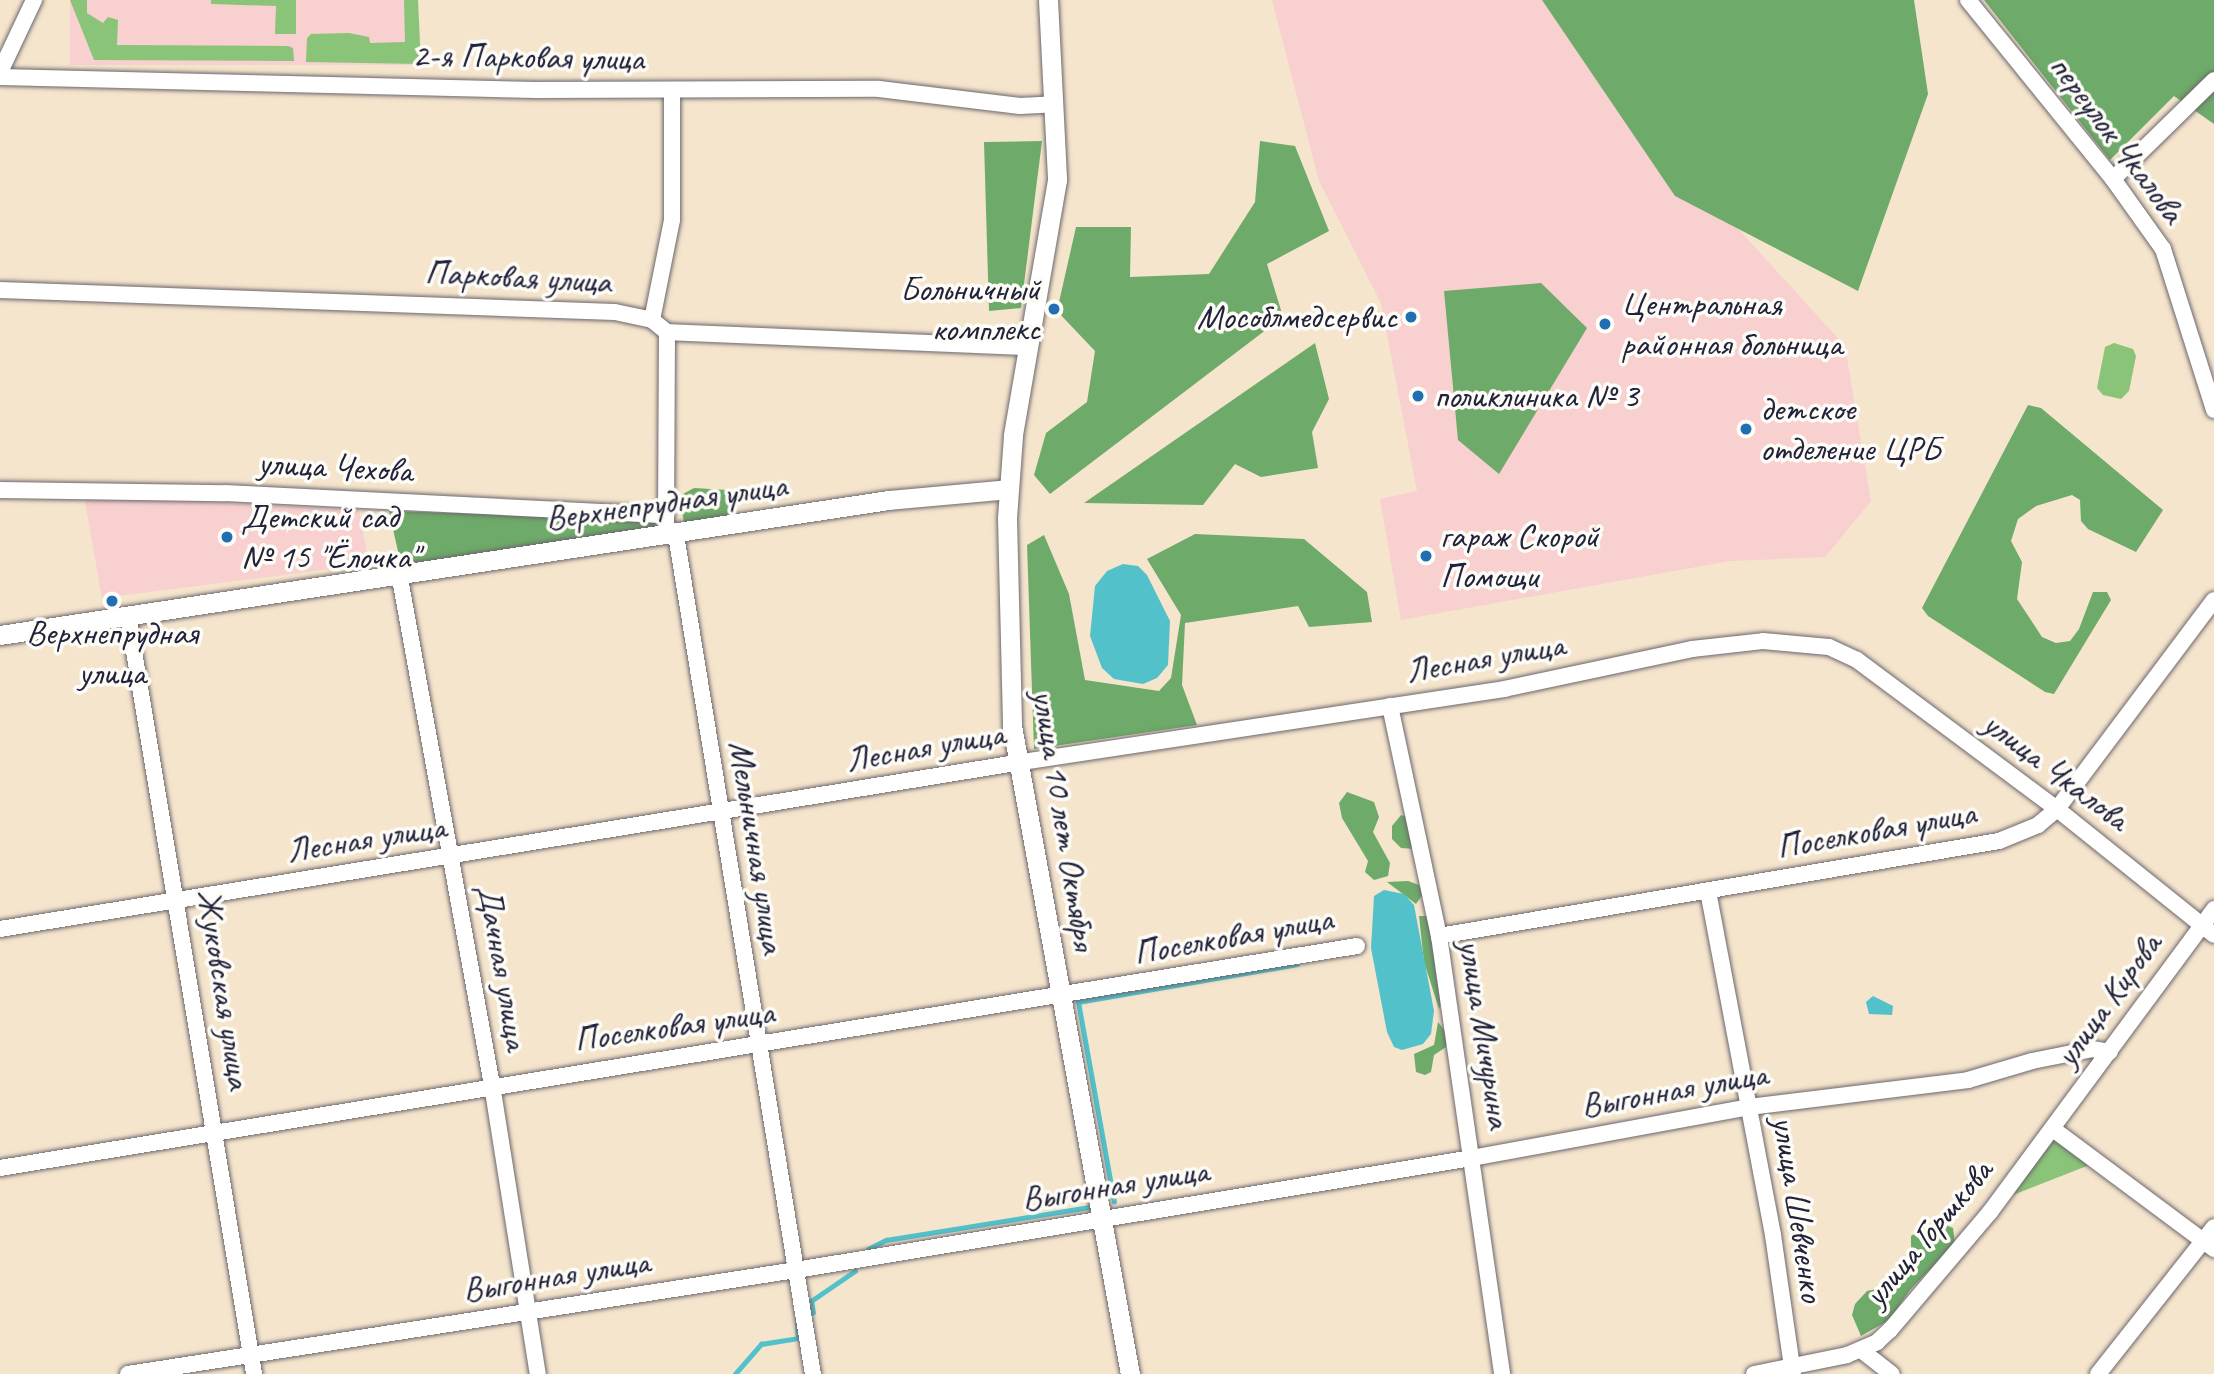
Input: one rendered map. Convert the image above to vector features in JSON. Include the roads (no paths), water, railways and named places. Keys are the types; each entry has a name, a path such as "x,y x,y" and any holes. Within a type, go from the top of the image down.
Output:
{"street":[{"path":"0,74 34,0"},
{"name":"улица 10 лет Октября","path":"1048,0 1057,180 1028,347 1009,489 1009,660 1016,763 1130,1374"},
{"name":"переулок Чкалова","path":"1968,0 2113,179 2163,249 2214,410"},
{"name":"2-я Парковая улица","path":"0,74 672,91 879,89 1020,106 1055,104"},
{"path":"2113,179 2214,80"},
{"path":"652,320 672,220 672,91"},
{"name":"Парковая улица","path":"0,290 615,312 652,320 667,332"},
{"path":"667,332 1028,347"},
{"name":"Мельничная улица","path":"667,332 666,515 813,1374"},
{"name":"улица Чехова","path":"0,489 225,493 666,515"},
{"name":"Верхнепрудная улица","path":"0,635 399,573 671,536 902,498 1009,489"},
{"name":"Дачная улица","path":"399,573 492,1086 538,1374"},
{"name":"Поселковая улица","path":"1439,936 1999,841 2038,825 2057,808 2214,600"},
{"name":"Жуковская улица","path":"128,615 178,901 254,1374"},
{"name":"Лесная улица","path":"0,929 719,815 1016,763 1504,689 1692,649 1763,641 1829,647 1857,660"},
{"name":"улица Чкалова","path":"1857,660 2057,808 2208,930"},
{"name":"улица Мичурина","path":"1390,706 1439,936 1502,1374"},
{"name":"улица Шевченко","path":"1708,891 1749,1107 1792,1371"},
{"name":"улица Кирова","path":"2053,1129 2110,1052 2208,930 2214,909"},
{"name":"Поселковая улица","path":"0,1168 492,1086 1061,998 1357,947"},
{"name":"Выгонная улица","path":"128,1374 796,1270 1472,1158 1749,1107 1968,1080 2042,1059 2092,1049 2110,1052"},
{"path":"2053,1129 2208,1245"},
{"name":"улица Горшкова","path":"1754,1374 1792,1371 1861,1350 1877,1342 1907,1311 2053,1129"},
{"path":"2098,1374 2208,1245 2214,1227"},
{"path":"1861,1350 1892,1374"}],"water":[{"path":"1123,564 1138,566 1147,575 1170,621 1168,665 1157,678 1143,684 1114,679 1102,668 1090,636 1095,586 1107,571"},
{"path":"1384,890 1404,894 1414,905 1434,1011 1431,1034 1423,1044 1402,1050 1394,1047 1387,1032 1371,948 1374,896"},
{"path":"1873,996 1893,1006 1892,1015 1869,1014 1866,1002"}],"waterway":[{"path":"1114,1202 1078,1002 1297,964"},
{"path":"868,1249 886,1240 1089,1207"},
{"path":"813,1313 811,1301 855,1271"},
{"path":"735,1374 761,1344 798,1338 797,1323"}],"place":[{"name":"Больничный комплекс","path":"1054,309"},
{"name":"Мособлмедсервис","path":"1411,317"},
{"name":"Центральная районная больница","path":"1605,324"},
{"name":"поликлиника № 3","path":"1418,396"},
{"name":"детское отделение ЦРБ","path":"1746,429"},
{"name":"Детский сад № 15 \"Ёлочка\"","path":"227,537"},
{"name":"гараж Скорой Помощи","path":"1426,556"},
{"name":"Верхнепрудная улица","path":"112,601"}]}
